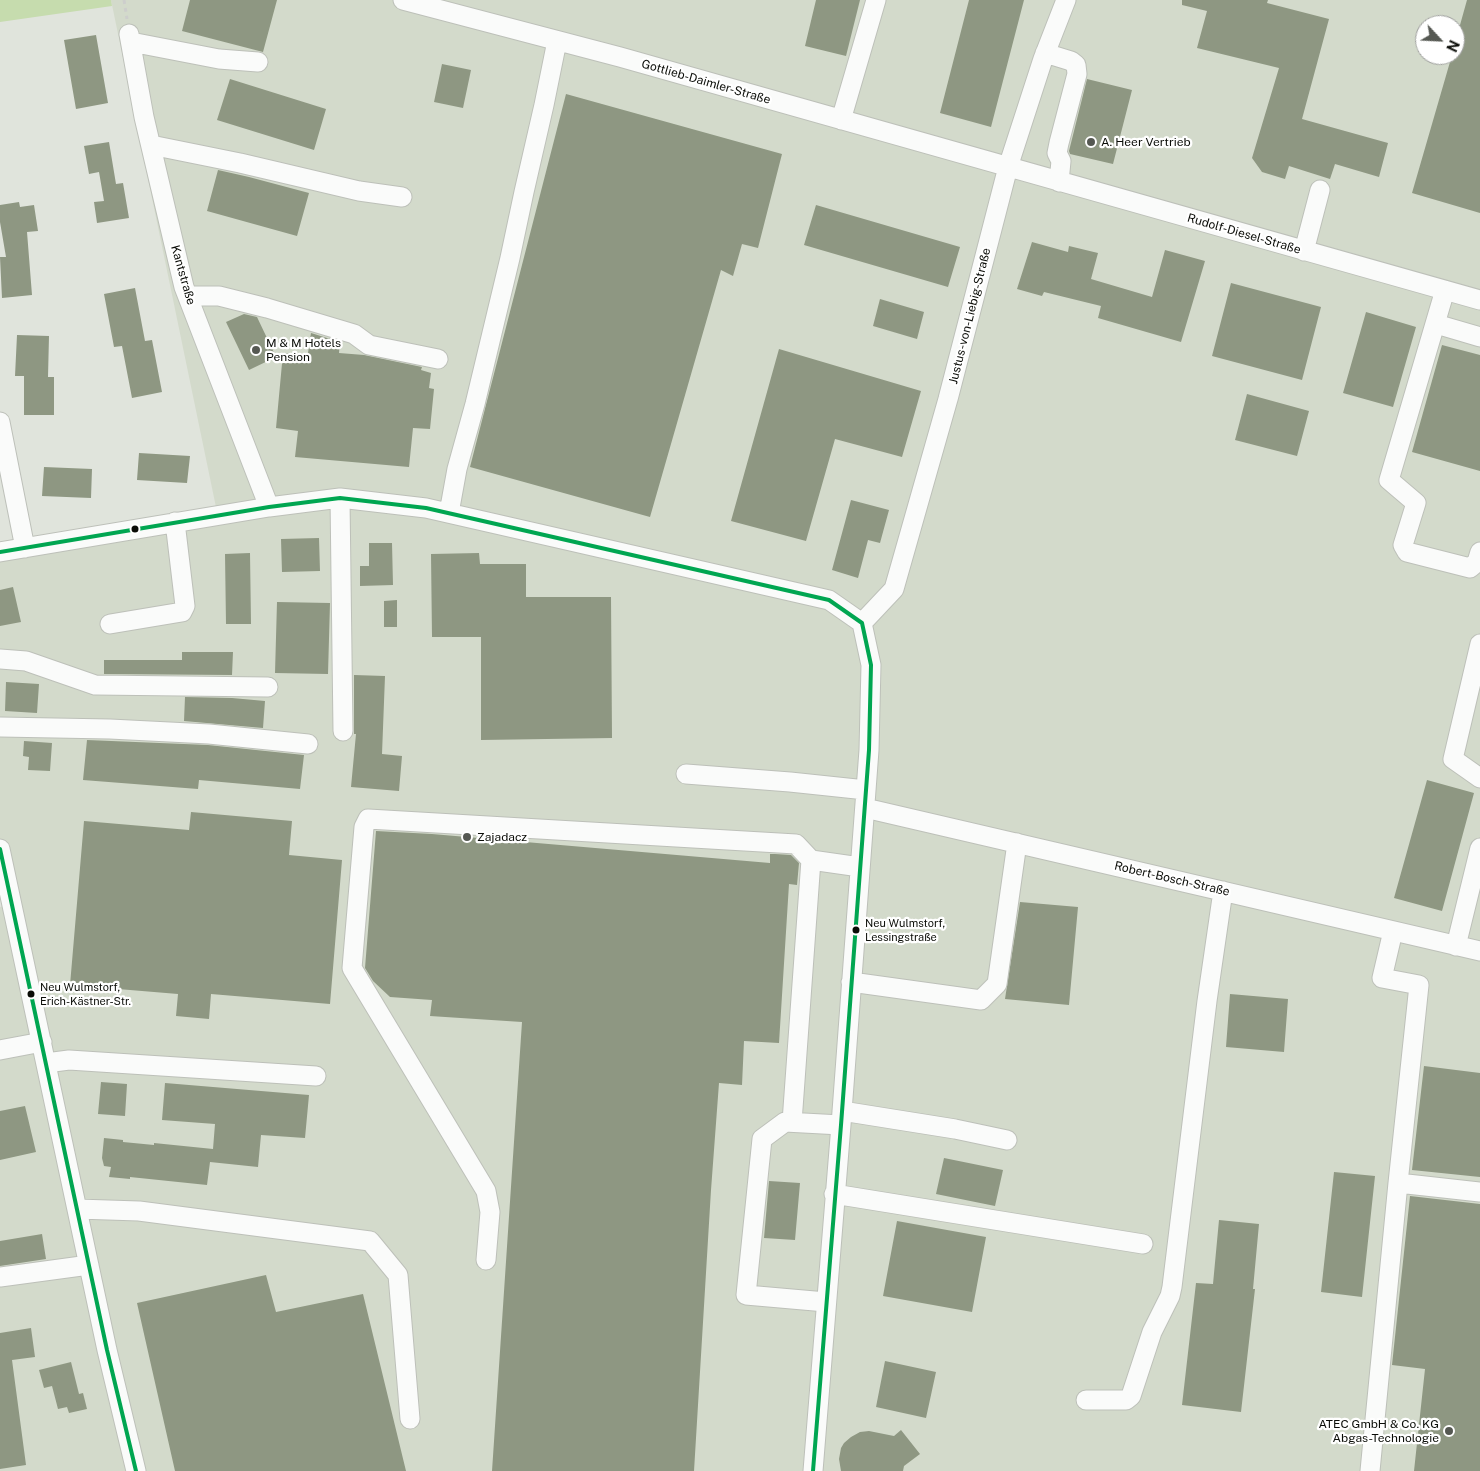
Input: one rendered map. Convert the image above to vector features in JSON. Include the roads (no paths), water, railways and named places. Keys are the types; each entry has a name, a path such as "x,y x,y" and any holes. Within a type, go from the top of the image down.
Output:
{"street":[{"name":"Gottlieb-Daimler-Straße","path":"402,0 458,7 557,41 1008,167"},
{"path":"841,120 876,0"},
{"name":"Justus-von-Liebig-Straße","path":"862,623 894,589 948,399 1008,167 1045,53 1066,0"},
{"name":"Kantstraße","path":"258,62 219,59 130,38 144,117 184,287 269,506"},
{"path":"449,513 457,469 475,404 510,258 557,41"},
{"path":"1045,53 1072,60 1076,65 1077,74 1057,153 1061,161 1059,182"},
{"path":"151,145 240,163 359,191 402,197"},
{"name":"Rudolf-Diesel-Straße","path":"1008,167 1480,300"},
{"path":"1304,251 1320,190"},
{"path":"1445,290 1389,480 1416,503 1402,545 1408,552 1470,568 1477,562 1480,552"},
{"path":"188,296 219,296 354,334 369,345 438,358"},
{"path":"1436,324 1480,337"},
{"path":"0,422 25,548"},
{"path":"340,498 343,731"},
{"path":"0,552 269,506 340,498 426,508 829,600 862,623 871,665 865,799 813,1471"},
{"path":"110,624 182,612 185,606 176,522"},
{"path":"1480,644 1453,760 1480,778"},
{"path":"0,659 26,661 95,685 268,687"},
{"path":"0,727 110,729 209,734 308,744"},
{"name":"Robert-Bosch-Straße","path":"686,774 790,782 865,799 1017,843 1480,951"},
{"path":"486,1260 490,1212 486,1191 352,968 364,828 368,819 796,844 811,860 860,867"},
{"path":"851,982 981,1000 997,984 1017,843"},
{"path":"1456,946 1480,848"},
{"path":"0,849 9,927 42,1042 107,1350 136,1471"},
{"path":"792,1122 811,860"},
{"path":"1086,1400 1126,1400 1131,1396 1152,1332 1170,1296 1207,1001 1223,891"},
{"path":"1370,1471 1419,985 1382,978 1393,931"},
{"path":"0,1050 42,1042"},
{"path":"46,1063 69,1060 316,1076"},
{"path":"826,1302 746,1295 762,1139 785,1122 841,1118 955,1129 1008,1140"},
{"path":"1398,1183 1480,1192"},
{"path":"834,1194 1143,1244"},
{"path":"77,1209 139,1211 370,1241 398,1275 410,1419"},
{"path":"0,1277 89,1265"}],"place":[{"name":"A. Heer Vertrieb","path":"1091,142"},
{"name":"M & M Hotels Pension","path":"256,350"},
{"name":"Zajadacz","path":"467,837"},
{"name":"Neu Wulmstorf, Lessingstraße","path":"856,930"},
{"name":"Neu Wulmstorf, Erich-Kästner-Str.","path":"31,994"},
{"name":"ATEC GmbH & Co. KG Abgas-Technologie","path":"1449,1431"}]}
